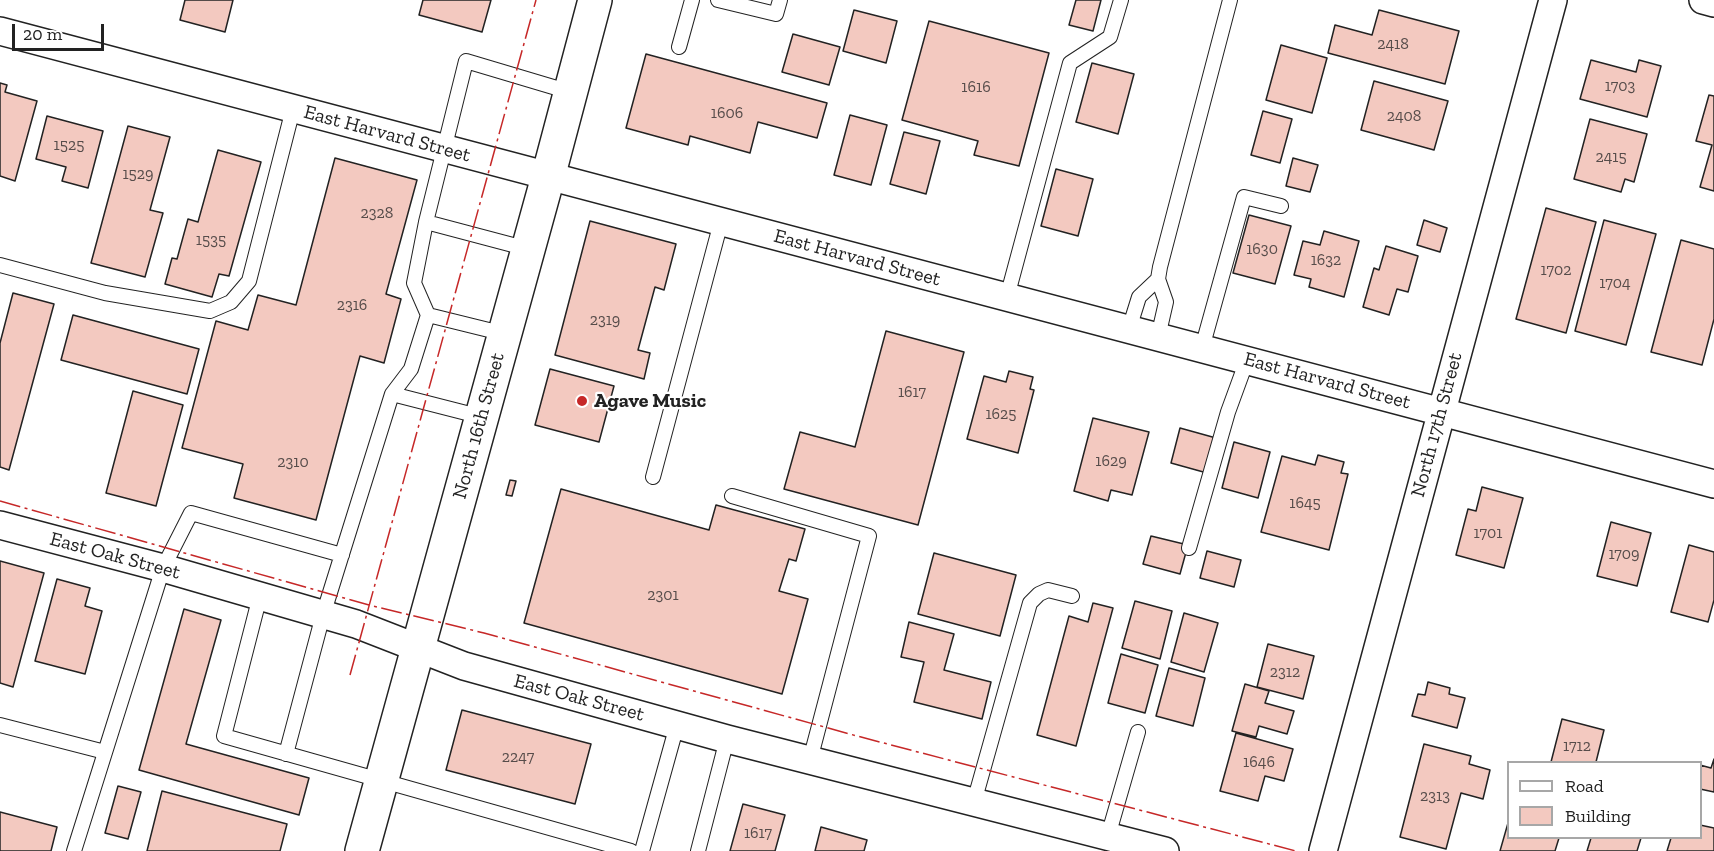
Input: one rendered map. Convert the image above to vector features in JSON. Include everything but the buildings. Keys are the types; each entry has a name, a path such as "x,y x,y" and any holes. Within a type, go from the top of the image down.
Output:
{"main road":[{"name":"North 16th Street","path":"362,851 595,0"}],"street":[{"path":"1703,0 1714,3"},
{"name":"North 17th Street","path":"1323,851 1549,1"},
{"name":"East Harvard Street","path":"0,31 1714,484"},
{"name":"East Oak Street","path":"0,525 163,568 369,628 464,666 727,739 1165,851"}],"lane":[{"path":"679,47 692,0"},
{"path":"718,0 776,14 780,0"},
{"path":"1007,297 1070,63 1110,37 1120,0"},
{"path":"1130,329 1139,297 1158,279 1230,0"},
{"path":"286,754 323,615 392,394 411,369 428,315 414,283 443,149 466,62 570,92"},
{"path":"0,265 105,293 210,311 231,302 249,281 293,109"},
{"path":"1202,348 1244,197 1281,206"},
{"path":"426,222 528,249"},
{"path":"653,477 721,222"},
{"path":"1158,279 1166,302 1158,337"},
{"path":"428,315 505,334"},
{"path":"1188,548 1228,412 1247,360"},
{"path":"392,394 482,417"},
{"path":"732,496 869,536 810,760"},
{"path":"74,851 163,568 191,513 342,555"},
{"path":"974,802 1030,603 1039,594 1048,590 1072,596"},
{"path":"260,596 224,736 631,851"},
{"path":"0,725 105,752"},
{"path":"642,851 677,725"},
{"path":"1108,836 1137,732"},
{"path":"698,851 727,739"}],"power":[{"path":"350,675 536,0"},
{"path":"0,501 369,605 484,633 857,736 1296,851"}],"place":[{"name":"Agave Music","path":"582,401"}]}
